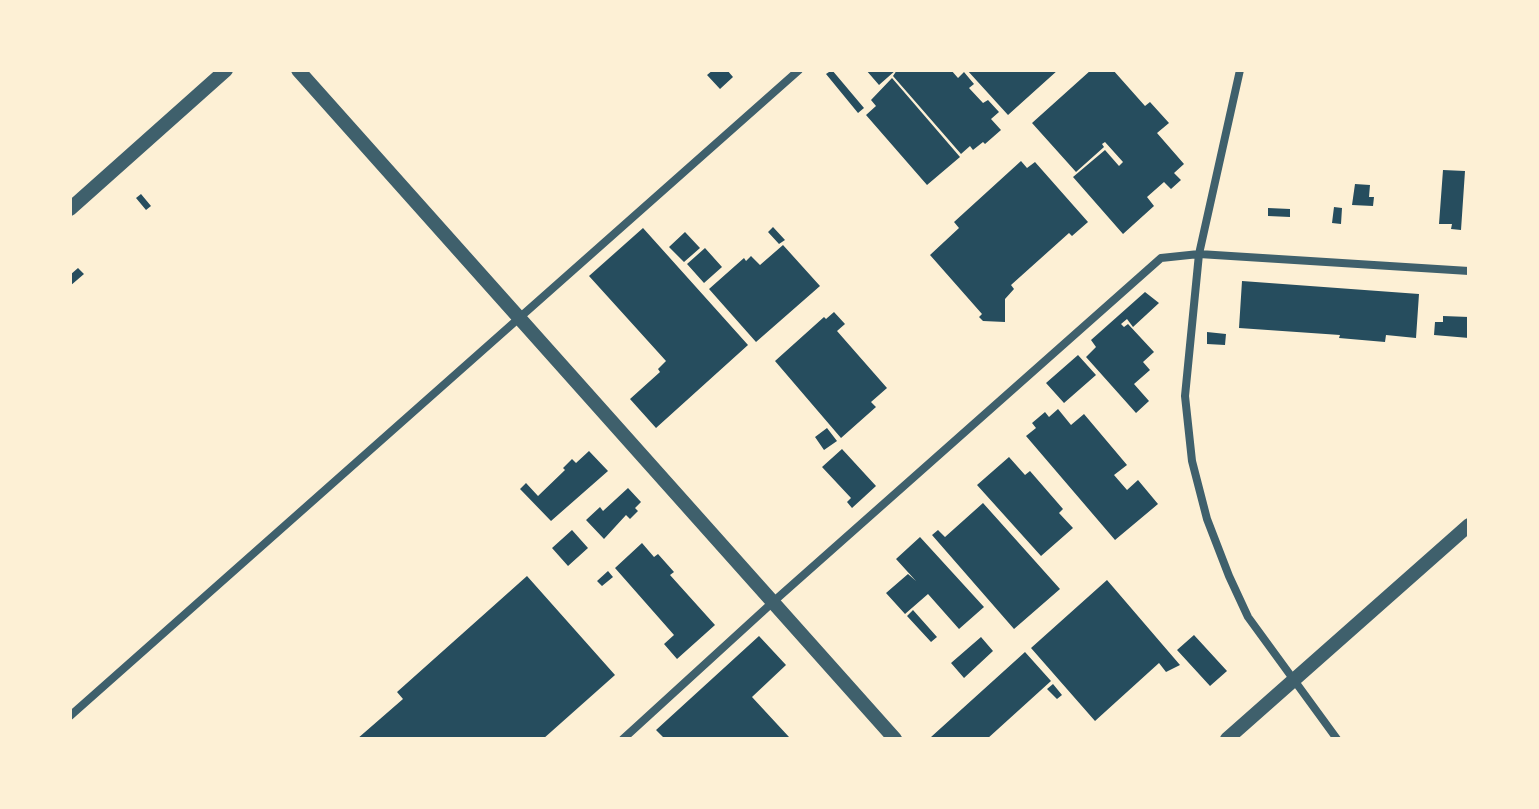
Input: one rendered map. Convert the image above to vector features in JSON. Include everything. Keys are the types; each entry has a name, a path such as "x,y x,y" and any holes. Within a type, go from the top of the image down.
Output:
{"street":[{"path":"70,209 226,70"},
{"path":"298,70 895,739"},
{"path":"70,716 799,70"},
{"path":"1240,70 1199,254 1185,396 1192,461 1207,519 1248,617 1337,739"},
{"path":"623,739 1161,258 1199,254 1469,271"},
{"path":"1227,739 1469,525"}],"building":[{"path":"713,70 727,70 733,77 720,89 707,75"},
{"path":"832,70 864,108 858,113 826,74"},
{"path":"866,70 896,70 879,85"},
{"path":"897,70 951,70 958,78 964,72 974,84 969,88 983,103 988,100 999,112 991,119 1001,130 985,144 983,142 973,150 970,146 961,154 893,76"},
{"path":"967,70 1058,70 1008,115"},
{"path":"1091,70 1113,70 1145,106 1150,102 1169,123 1157,133 1184,164 1174,173 1181,180 1171,189 1164,182 1147,197 1154,206 1123,234 1073,177 1105,150 1119,166 1123,162 1105,142 1102,144 1104,147 1076,172 1032,123"},
{"path":"892,78 960,157 927,185 866,115 876,106 871,100"},
{"path":"1021,161 1027,168 1035,162 1088,222 1072,236 1069,233 1011,285 1014,289 1005,299 1005,322 983,321 979,317 982,314 930,255 959,228 954,222"},
{"path":"1443,170 1465,171 1461,230 1451,229 1452,224 1439,224"},
{"path":"1355,184 1370,185 1369,197 1374,197 1373,206 1352,205"},
{"path":"141,194 151,206 146,210 136,198"},
{"path":"1334,207 1342,208 1341,224 1332,223"},
{"path":"1268,208 1290,209 1290,217 1268,216"},
{"path":"773,227 785,240 779,244 768,232"},
{"path":"643,228 748,345 656,428 630,399 660,372 658,369 666,361 589,276"},
{"path":"685,232 700,248 684,262 669,247"},
{"path":"783,245 820,286 756,342 709,289 744,258 746,261 751,256 760,265"},
{"path":"705,248 722,267 704,283 687,264"},
{"path":"78,268 84,274 70,286 70,275"},
{"path":"1242,281 1419,294 1416,338 1386,335 1385,342 1339,338 1340,335 1239,328"},
{"path":"1145,292 1159,303 1133,327 1127,319 1121,324 1124,327 1128,324 1154,352 1143,362 1150,370 1134,384 1149,401 1136,413 1086,357 1096,347 1091,340"},
{"path":"834,312 845,324 837,331 887,388 871,402 876,407 841,438 775,361 824,317 826,319"},
{"path":"1443,316 1469,317 1469,338 1434,335 1435,322 1443,322"},
{"path":"1207,332 1226,334 1225,345 1207,344"},
{"path":"1078,355 1096,375 1064,403 1046,383"},
{"path":"1058,409 1071,425 1084,414 1127,465 1114,475 1127,490 1138,480 1158,504 1115,540 1026,436 1036,428 1032,423 1045,412 1049,417"},
{"path":"827,428 837,441 824,450 815,437"},
{"path":"842,449 876,486 852,508 847,502 851,498 822,467"},
{"path":"589,451 608,471 551,521 520,489 526,483 538,496 572,459 576,463"},
{"path":"1009,457 1025,475 1030,471 1063,509 1059,513 1073,528 1041,556 977,485"},
{"path":"628,488 641,502 635,508 638,511 630,519 626,515 604,539 586,520 600,507 603,511"},
{"path":"983,503 1060,589 1014,629 932,535 938,530 945,537"},
{"path":"572,530 588,548 568,566 552,548"},
{"path":"920,537 984,607 959,629 928,594 905,614 886,593 908,574 916,581 896,559"},
{"path":"642,543 654,557 658,554 674,572 670,575 715,625 677,659 664,644 674,635 615,568"},
{"path":"608,571 613,577 602,586 597,581"},
{"path":"527,576 615,675 543,739 357,739 403,699 397,692"},
{"path":"1107,580 1180,665 1166,672 1159,663 1095,721 1031,648"},
{"path":"913,610 937,637 931,642 907,616"},
{"path":"1194,635 1227,671 1210,686 1177,650"},
{"path":"759,636 786,665 752,697 789,737 665,739 656,730"},
{"path":"981,637 993,651 964,678 951,663"},
{"path":"1025,652 1051,681 987,739 931,737"},
{"path":"1053,684 1062,695 1057,699 1047,689"}]}
